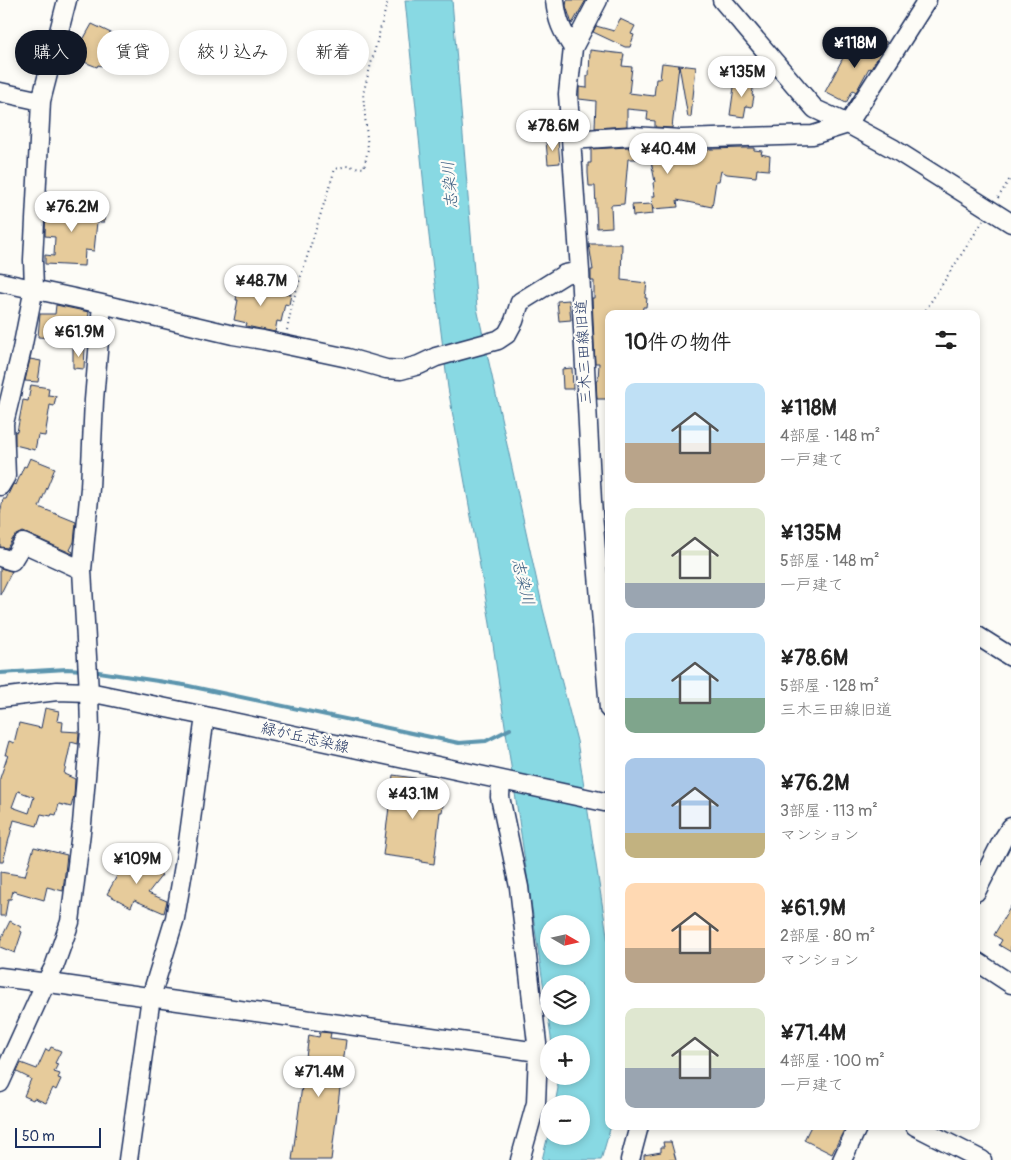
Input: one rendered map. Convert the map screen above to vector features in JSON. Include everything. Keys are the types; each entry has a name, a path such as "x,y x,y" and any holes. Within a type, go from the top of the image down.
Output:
{"street":[{"path":"0,486 6,476 2,423 22,349 34,288 33,260 41,101 67,0"},
{"path":"555,0 557,18 573,48"},
{"name":"三木三田線旧道","path":"598,0 573,48 568,94 580,271 600,502 605,617"},
{"path":"722,0 815,109 848,124 894,149 1011,223"},
{"path":"571,140 633,136 681,139 812,135 848,124 927,0"},
{"path":"0,92 41,101"},
{"path":"0,282 34,288 233,336 284,344 348,358 386,369 401,370 419,365 436,357 498,340 507,334 514,321 520,302 565,274 580,271"},
{"path":"0,1083 54,967 70,922 82,824 90,730 82,570 90,488 94,400 102,304"},
{"path":"0,557 12,561 23,542 82,570"},
{"path":"980,638 1011,657"},
{"name":"緑が丘志染線","path":"0,698 57,691 89,692 605,803"},
{"path":"128,1160 151,997 175,918 205,716"},
{"path":"501,780 500,797 520,888 538,1052 536,1104 520,1160"},
{"path":"980,884 1011,827"},
{"path":"980,964 1011,984"},
{"path":"0,978 151,997 538,1052"},
{"path":"630,1160 638,1130"},
{"path":"842,1160 856,1130"},
{"path":"923,1130 982,1160"}],"path":[{"path":"284,344 293,301 335,169 346,166 364,168 368,149 363,94 388,0"},
{"path":"926,310 1011,177"}],"water":[{"name":"志染川","path":"405,0 452,0 477,308 543,609 577,741 605,922 605,1130 610,1130 601,1160 542,1160 546,1145 590,1145 590,1095 557,1095 558,1085 590,1085 590,1035 551,1035 549,1025 590,1025 590,975 542,975 540,965 590,965 590,915 540,915 540,963 489,617 448,388 429,236"}],"building":[{"path":"567,0 586,0 572,24 566,6"},
{"path":"620,19 635,26 631,34 634,35 630,47 625,47 593,32 596,26 614,31"},
{"path":"92,24 105,30 97,30 97,67 87,63 87,33"},
{"path":"863,36 887,42 871,69 869,68 856,92 853,90 846,103 825,92 844,56 850,60 857,45 860,47"},
{"path":"590,50 624,54 622,66 632,67 629,93 654,96 656,79 660,79 662,63 679,65 672,128 655,127 655,121 647,120 648,111 627,109 627,126 595,128 596,101 579,99 579,87 587,88"},
{"path":"679,65 696,67 691,117 688,117"},
{"path":"735,80 754,83 752,107 746,106 744,117 730,115"},
{"path":"558,140 560,163 548,164 546,141"},
{"path":"629,147 629,149 681,150 754,148 754,150 762,151 761,154 770,156 769,170 757,169 756,177 727,174 721,171 719,181 716,181 712,207 677,200 678,207 653,209 652,196 655,196 653,183 655,182 651,161 649,159 628,159 624,204 611,205 612,227 597,228 595,186 589,186 588,173 588,163 591,163 591,149"},
{"path":"46,204 105,210 104,222 97,222 94,251 85,250 84,266 45,264 45,255 54,256 55,237 45,236"},
{"path":"652,204 653,214 633,216 632,205"},
{"path":"589,244 622,244 621,280 647,283 646,307 643,307 643,310 605,310 605,399 597,399 596,380 598,380 599,363 595,363 592,298 594,298 594,281 591,281 591,270 593,270"},
{"path":"242,285 291,294 289,305 285,304 281,322 277,321 275,332 246,326 247,323 234,320 238,290 241,290"},
{"path":"569,300 571,320 559,321 557,301"},
{"path":"56,305 89,312 88,324 78,341 52,340 52,338 38,337 40,314 55,314"},
{"path":"73,348 85,348 84,369 73,368"},
{"path":"30,359 41,361 38,382 25,381"},
{"path":"572,368 573,389 563,389 562,369"},
{"path":"31,385 49,388 48,395 56,396 54,406 50,405 45,436 38,435 35,450 15,445 15,431 17,432 23,400 28,401"},
{"path":"30,458 55,468 39,507 76,522 74,542 70,550 73,554 23,532 14,537 7,548 0,547 0,514 3,499 6,499 13,484 16,485 24,466 26,467"},
{"path":"0,568 12,571 0,595"},
{"path":"45,708 59,711 57,721 63,722 62,731 79,732 78,744 71,742 64,774 75,779 71,807 59,804 56,815 41,814 37,826 14,820 3,862 0,862 0,778 8,755 5,755 9,741 14,743 19,723 41,728","holes":["18,791 34,797 29,813 12,807"]},
{"path":"393,775 429,780 427,789 445,792 442,812 440,812 434,864 421,862 421,860 383,855"},
{"path":"34,847 67,855 63,891 47,887 44,900 13,891 11,899 8,899 5,916 0,916 0,872 25,876"},
{"path":"128,856 155,869 162,875 148,893 167,901 164,913 134,900 131,907 107,894"},
{"path":"1011,906 1011,952 999,945 1002,940 994,935"},
{"path":"10,921 21,927 20,931 22,932 15,953 0,947 0,941"},
{"path":"320,1032 331,1033 330,1038 346,1040 331,1160 292,1160 309,1035 319,1037"},
{"path":"51,1047 61,1051 55,1063 58,1064 54,1072 60,1074 58,1078 61,1079 56,1090 53,1088 46,1103 24,1096 31,1079 17,1072 21,1063 37,1069 46,1049 49,1051"},
{"path":"809,1130 844,1130 832,1154 804,1140"},
{"path":"663,1142 671,1142 676,1160 644,1160 644,1155 661,1152 661,1147 664,1147"}],"waterway":[{"path":"0,673 67,669 83,670"},
{"path":"92,671 184,685 459,743 486,741 510,729"}]}
